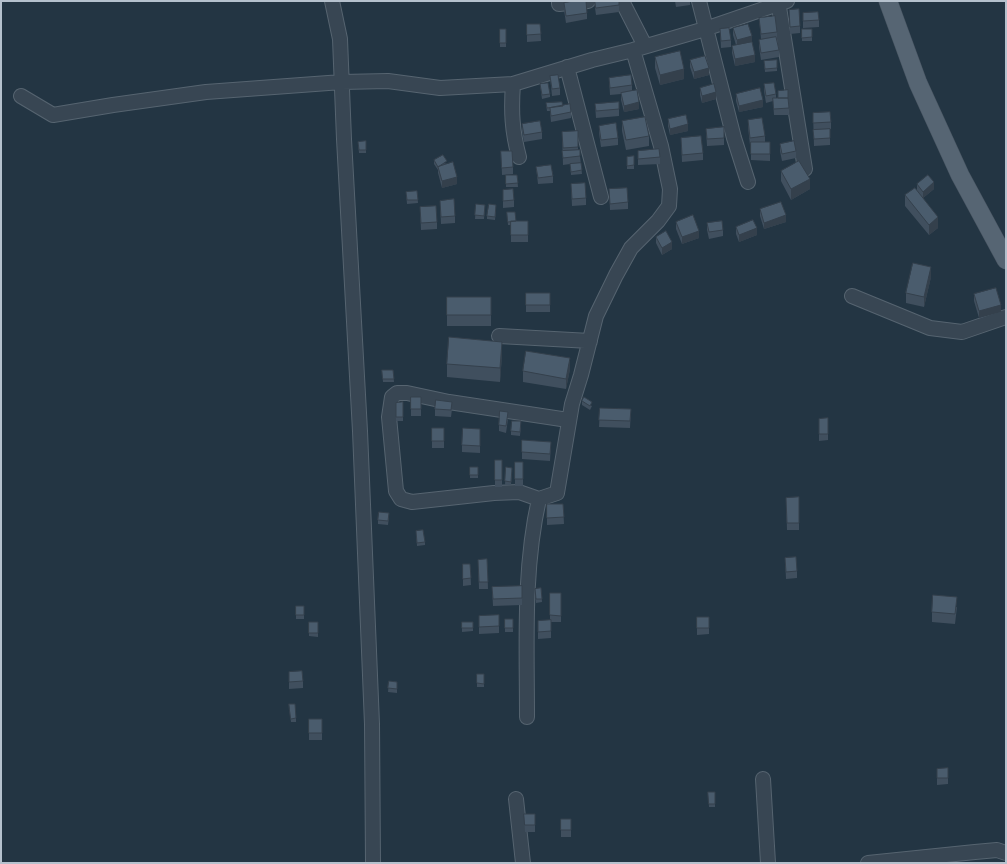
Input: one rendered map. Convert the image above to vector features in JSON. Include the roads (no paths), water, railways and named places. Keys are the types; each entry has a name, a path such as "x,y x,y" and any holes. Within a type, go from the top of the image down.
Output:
{"main road":[{"path":"888,1 918,83 937,125 960,175 1006,260"}],"street":[{"path":"332,1 340,39 360,431 372,724 373,863"},
{"path":"558,1 558,4 588,1"},
{"path":"568,420 449,402 407,393 397,393 392,397 389,417 396,491 401,499 412,502 519,492 539,499 557,493 568,420 596,316 631,248 658,221 669,206 670,189 639,48 622,1"},
{"path":"699,1 734,138 748,182"},
{"path":"21,96 53,115 113,104 206,92 342,82 388,81 440,88 513,84 567,67 706,29 781,3 805,169"},
{"path":"567,67 601,197"},
{"path":"513,84 511,112 519,157"},
{"path":"852,296 930,328 962,332 1006,317"},
{"path":"499,336 590,341"},
{"path":"528,717 528,588 535,518 539,499"},
{"path":"762,779 768,863"},
{"path":"516,798 523,863"},
{"path":"868,863 997,850 1006,853"}]}
